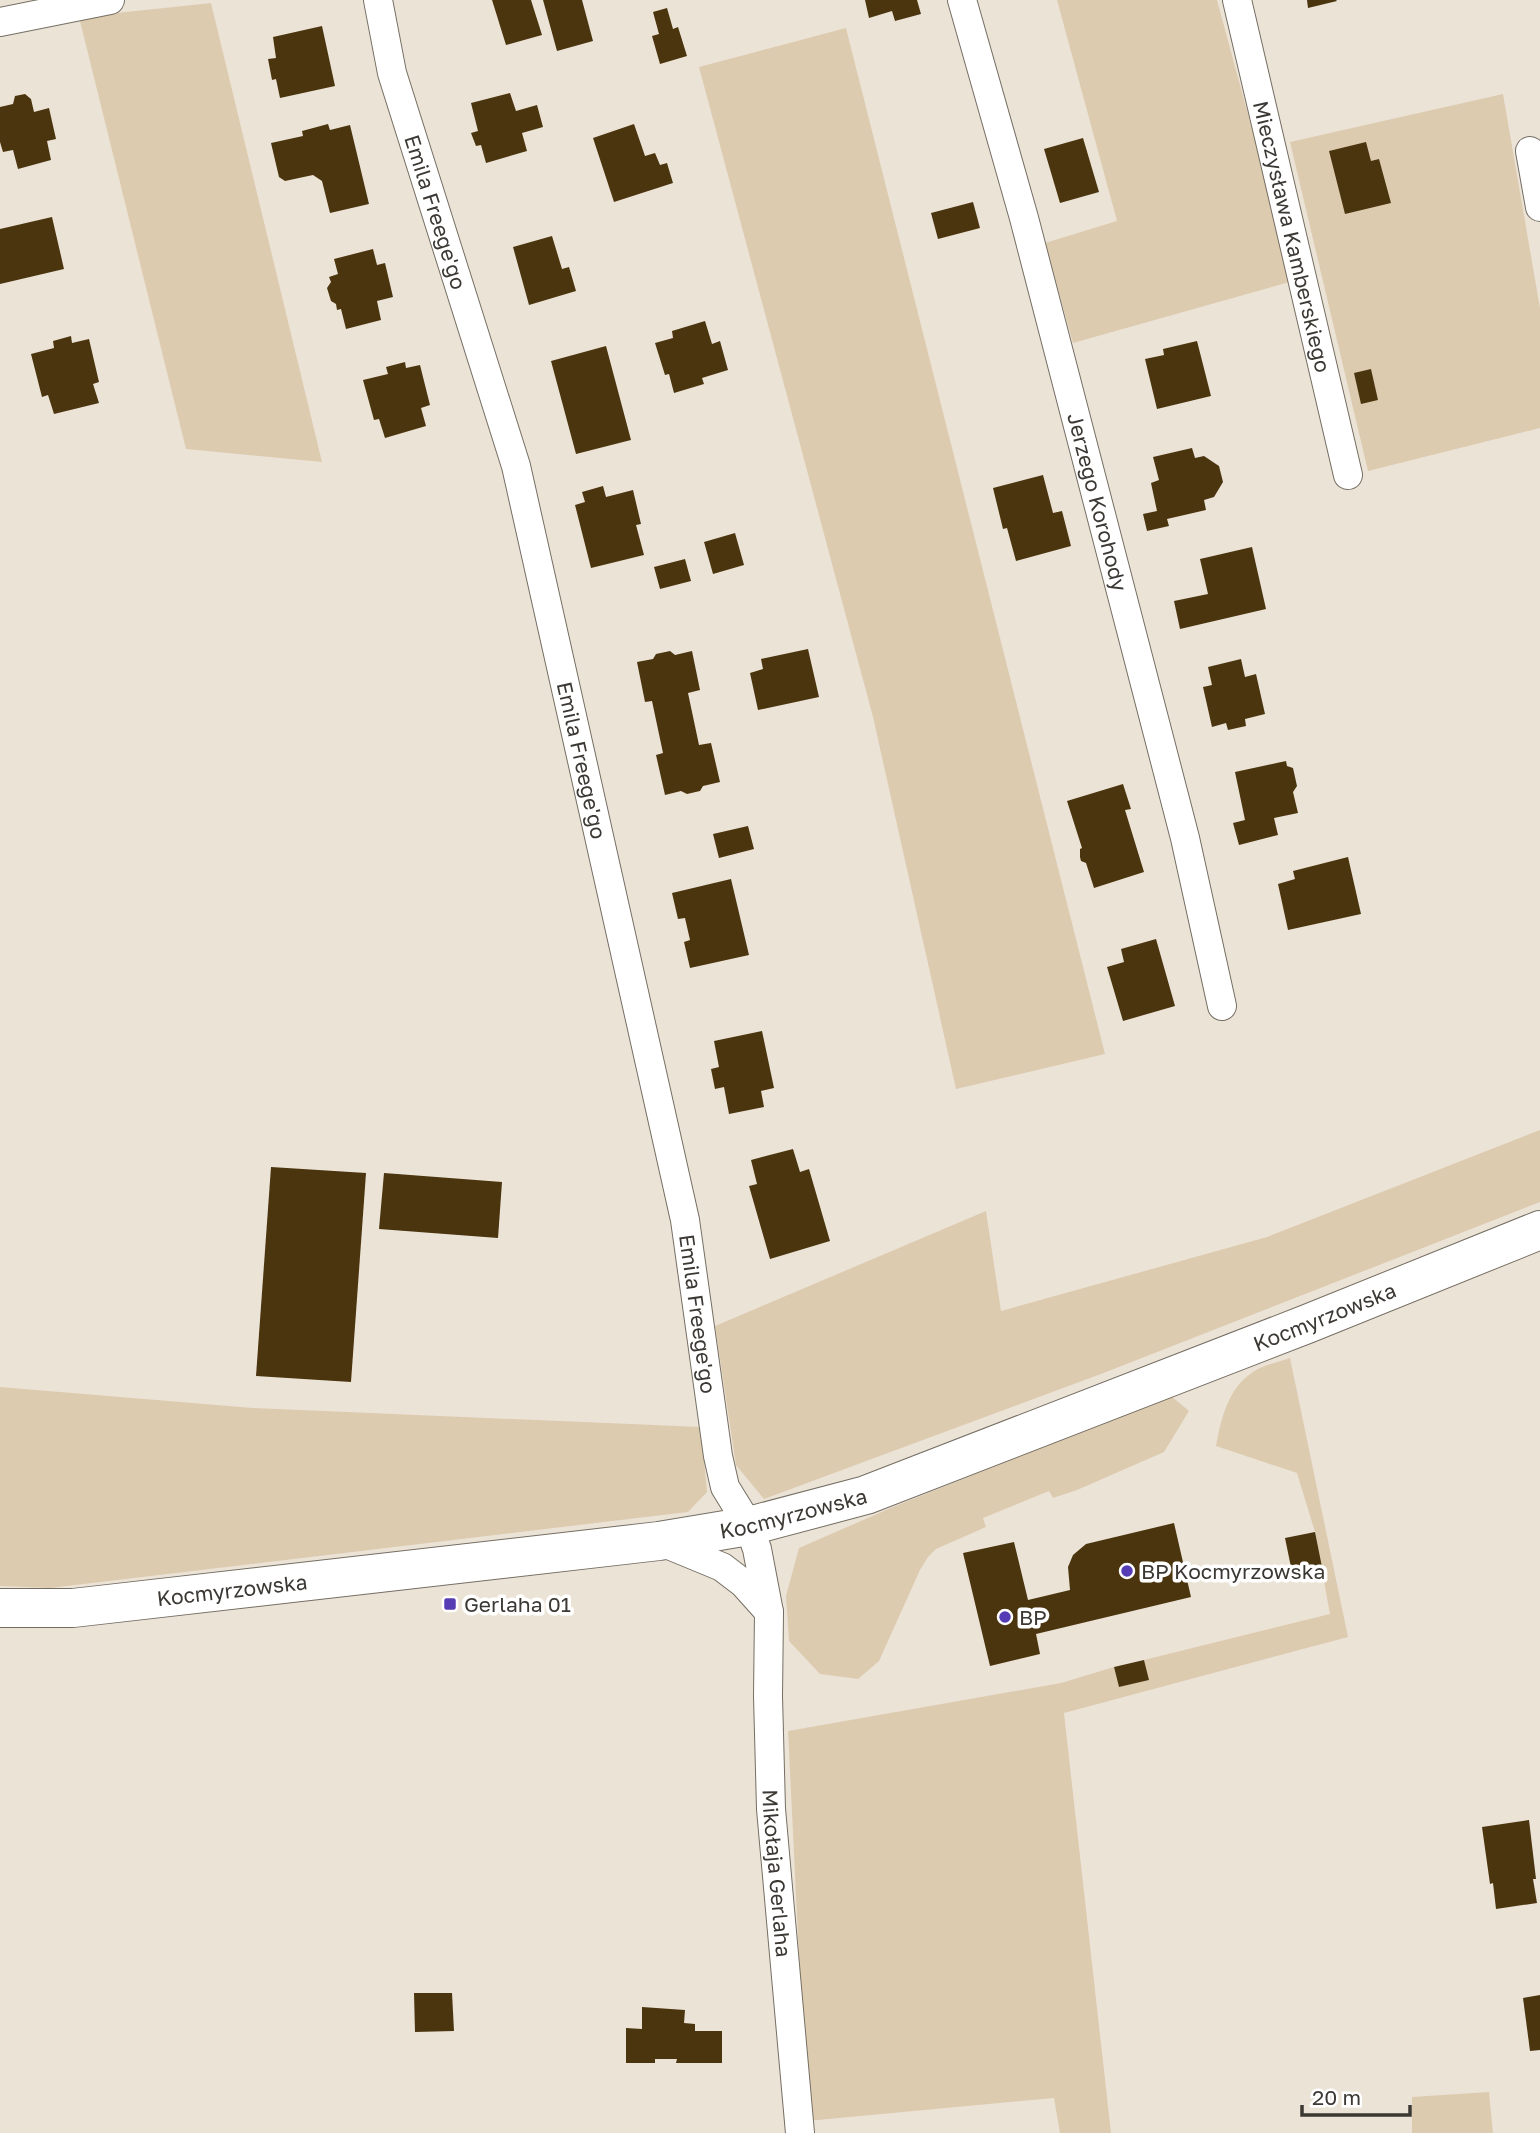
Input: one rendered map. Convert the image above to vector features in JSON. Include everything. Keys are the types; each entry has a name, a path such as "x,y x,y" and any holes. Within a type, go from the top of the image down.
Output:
{"main road":[{"name":"Kocmyrzowska","path":"0,1608 74,1608 659,1541 749,1526 866,1495 1307,1324 1540,1230"}],"street":[{"path":"0,22 110,0"},
{"name":"Emila Freege'go","path":"379,0 392,73 516,466 685,1220 718,1456 725,1487 749,1526"},
{"name":"Jerzego Korohody","path":"962,0 1024,218 1185,838 1222,1006"},
{"name":"Mieczysława Kamberskiego","path":"1237,0 1348,475"},
{"path":"1530,151 1540,206"},
{"name":"Mikołaja Gerlaha","path":"749,1526 757,1549 769,1612 771,1809 800,2133"},
{"path":"659,1541 722,1567 743,1583 769,1612"}],"shaded area":[{"path":"1057,0 1217,0 1293,281 1073,343 1045,243 1117,221"},
{"path":"211,3 322,462 186,449 79,17"},
{"path":"846,28 1105,1054 956,1089 873,717 699,67"},
{"path":"1503,94 1540,308 1540,428 1368,471 1290,142"},
{"path":"1540,1130 1540,1202 1101,1374 764,1499 736,1465 715,1326 986,1211 1001,1311 1267,1237"},
{"path":"1290,1358 1348,1637 1064,1713 1111,2133 1060,2133 1054,2098 807,2121 788,1731 1061,1683 1114,1667 1119,1687 1148,1680 1144,1660 1330,1614 1315,1532 1297,1473 1216,1446 1223,1415 1237,1387 1257,1370"},
{"path":"0,1387 253,1408 701,1427 707,1492 688,1512 50,1588 0,1586"},
{"path":"1171,1396 1189,1411 1164,1452 1077,1490 1053,1498 1049,1491 983,1518 986,1527 936,1549 920,1570 879,1661 858,1679 820,1674 789,1641 786,1596 799,1548 893,1507"},
{"path":"1489,2092 1493,2133 1412,2133 1412,2097"}],"building":[{"path":"492,0 531,0 542,35 506,45"},
{"path":"543,0 582,0 593,41 557,51"},
{"path":"865,0 917,0 921,14 895,21 892,11 869,18"},
{"path":"1307,0 1336,0 1337,1 1308,8"},
{"path":"667,8 673,29 678,27 687,56 660,64 652,36 659,34 653,12"},
{"path":"322,26 335,86 280,98 276,79 272,80 268,59 276,58 273,37"},
{"path":"510,93 516,111 537,105 543,127 522,133 527,151 486,163 481,145 476,146 471,133 478,131 471,103"},
{"path":"25,94 31,99 34,112 49,108 56,139 47,141 51,160 18,169 13,150 3,152 0,142 0,107 13,104 15,96"},
{"path":"328,124 330,130 350,125 369,204 330,213 322,181 313,175 285,181 279,177 271,143 303,136 302,131"},
{"path":"634,124 645,156 655,153 660,165 667,163 673,183 614,202 593,138"},
{"path":"1083,138 1099,192 1060,203 1044,149"},
{"path":"1366,142 1371,161 1379,159 1391,203 1345,214 1329,151"},
{"path":"973,202 980,228 938,239 931,213"},
{"path":"52,217 64,269 0,284 0,229"},
{"path":"552,236 562,269 569,267 576,291 529,305 513,247"},
{"path":"373,249 377,265 385,263 393,297 377,301 381,320 346,329 341,309 337,310 336,304 331,301 327,288 331,282 329,277 338,274 334,259"},
{"path":"705,321 712,344 720,341 728,370 702,378 704,384 674,393 655,343 673,338 672,331"},
{"path":"71,336 72,343 89,339 99,382 93,384 99,403 54,414 48,395 42,397 31,354 54,348 53,341"},
{"path":"1197,341 1211,396 1157,409 1145,359 1164,355 1163,349"},
{"path":"606,346 631,440 576,454 551,361"},
{"path":"405,362 406,368 420,365 430,405 421,408 426,426 385,438 379,419 374,420 363,380 388,374 386,367"},
{"path":"1371,369 1378,400 1361,404 1354,373"},
{"path":"1192,448 1195,458 1204,456 1219,466 1223,482 1214,497 1204,500 1206,510 1167,519 1169,526 1147,531 1143,514 1157,511 1151,483 1159,480 1153,457"},
{"path":"1043,475 1053,513 1062,511 1071,546 1016,561 1007,528 1003,529 993,488"},
{"path":"603,486 606,497 633,490 641,524 636,525 644,555 591,568 575,505 585,502 582,492"},
{"path":"735,533 744,565 713,574 704,542"},
{"path":"1252,547 1266,609 1180,629 1174,601 1208,594 1200,559"},
{"path":"685,559 691,581 660,589 654,567"},
{"path":"808,649 819,697 758,710 750,673 763,669 761,659"},
{"path":"670,651 675,655 692,651 700,690 688,693 699,745 711,743 720,782 703,786 700,791 687,794 681,791 665,795 656,755 663,753 652,701 645,702 637,662 653,659 656,654"},
{"path":"1241,659 1245,677 1256,674 1265,714 1245,719 1246,726 1228,730 1226,723 1212,727 1203,687 1212,685 1208,667"},
{"path":"1286,761 1287,766 1293,768 1297,786 1293,792 1298,813 1274,818 1278,835 1239,845 1233,823 1245,820 1235,772"},
{"path":"1123,784 1131,809 1125,810 1144,872 1094,888 1086,863 1081,861 1082,848 1067,801"},
{"path":"748,826 754,849 719,858 713,834"},
{"path":"1348,857 1361,914 1288,930 1278,884 1295,879 1293,871"},
{"path":"731,879 749,955 690,968 684,942 690,940 685,918 678,919 672,893"},
{"path":"1156,939 1175,1006 1123,1021 1107,967 1124,962 1121,949"},
{"path":"762,1031 774,1088 761,1091 764,1107 729,1114 724,1087 715,1089 711,1069 719,1067 714,1041"},
{"path":"793,1149 800,1172 809,1169 830,1241 770,1259 749,1186 757,1184 751,1160"},
{"path":"271,1167 366,1173 351,1382 256,1376"},
{"path":"384,1173 502,1182 498,1238 379,1229"},
{"path":"1174,1523 1191,1597 1036,1634 1040,1654 990,1666 963,1553 1014,1542 1028,1600 1070,1590 1068,1567 1073,1555 1086,1544"},
{"path":"1315,1532 1322,1567 1292,1572 1285,1538"},
{"path":"1144,1660 1149,1680 1119,1687 1114,1667"},
{"path":"1529,1820 1537,1903 1496,1909 1482,1827"},
{"path":"414,1993 452,1993 454,2031 415,2032"},
{"path":"1540,1995 1540,2050 1530,2051 1523,1998"},
{"path":"642,2007 685,2010 684,2023 695,2024 695,2031 722,2031 722,2063 676,2063 677,2059 655,2059 655,2063 626,2063 626,2028 642,2029"}],"place":[{"name":"BP Kocmyrzowska","path":"1127,1571"},
{"name":"Gerlaha 01","path":"450,1604"},
{"name":"BP","path":"1005,1617"}]}
